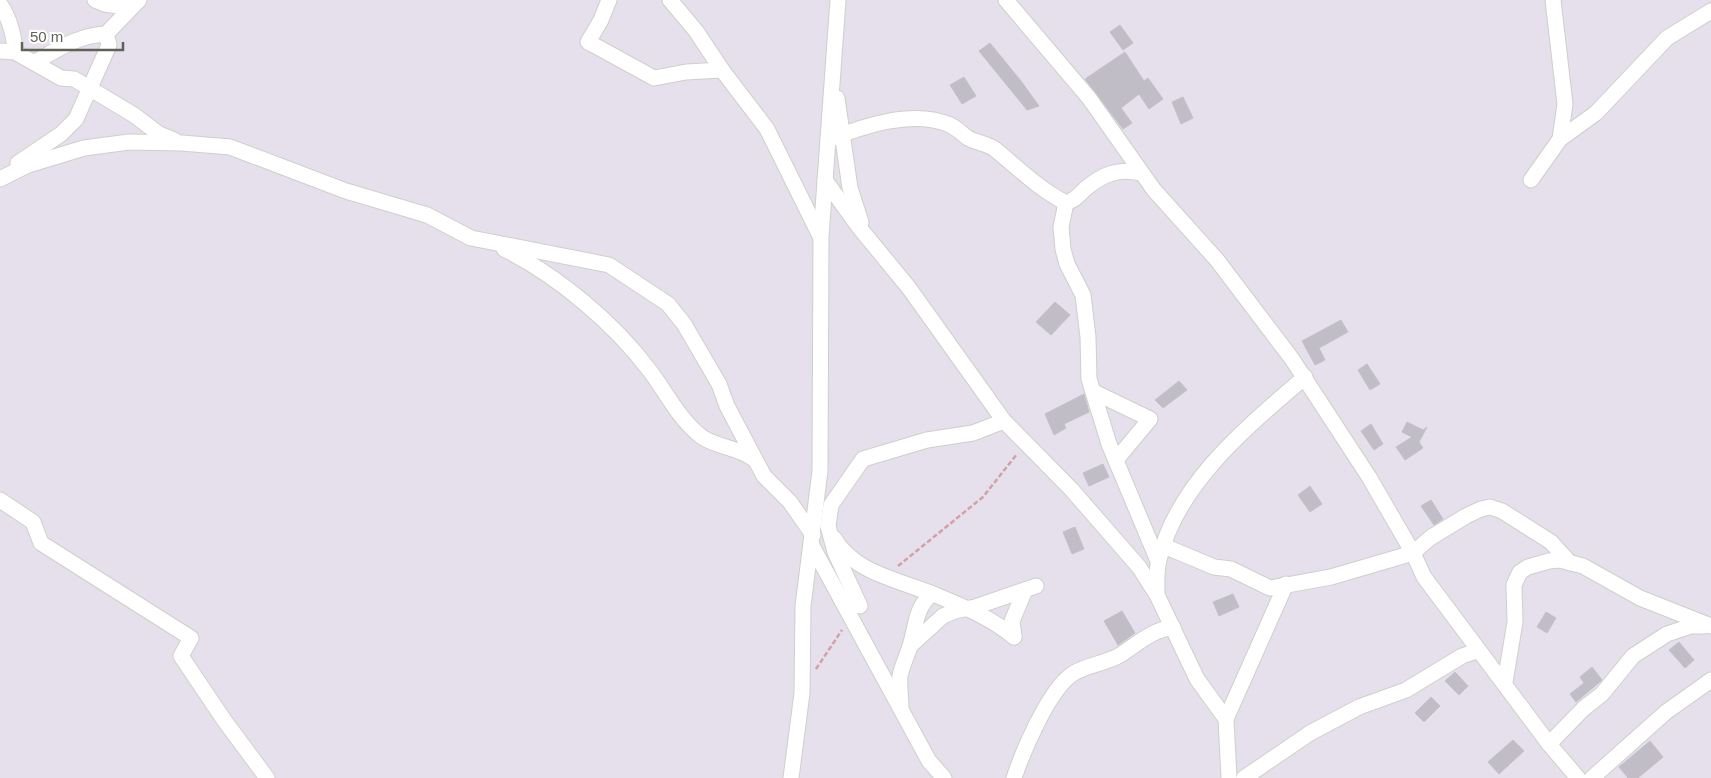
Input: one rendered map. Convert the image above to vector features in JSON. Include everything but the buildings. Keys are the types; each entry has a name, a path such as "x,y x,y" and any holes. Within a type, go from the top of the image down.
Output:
{"street":[{"path":"95,0 105,4 133,3"},
{"path":"609,0 601,20 588,42 623,60 641,73 654,78 686,72 722,70"},
{"path":"670,0 696,31 722,70 768,129 821,237"},
{"path":"791,778 802,692 803,606 820,471 821,237 834,79 838,0"},
{"path":"838,20 845,0"},
{"path":"1006,0 1089,98 1154,190 1217,260 1305,377 1369,477 1424,577 1477,651 1504,682 1549,744 1578,778"},
{"path":"1553,0 1565,104 1560,139"},
{"path":"35,62 77,39 94,34 106,34 133,3"},
{"path":"0,4 8,16 14,35 16,52"},
{"path":"1531,180 1560,139 1596,113 1667,38 1708,18"},
{"path":"0,177 66,129 76,119 109,45 106,34"},
{"path":"0,51 16,52 61,78 74,79 91,87 141,119 159,134 182,143"},
{"path":"834,79 844,134 850,188 858,217 871,242"},
{"path":"828,140 899,119 941,122 951,126 968,138 994,148 1047,193 1066,203 1075,200 1086,189 1108,174 1126,169 1141,173"},
{"path":"0,177 28,165 84,148 129,142 182,143 230,147 346,191 427,215 471,238 609,265 668,304 684,324 719,384 754,460 764,476 790,502 856,612"},
{"path":"825,180 871,242 909,288 1004,421 1110,532 1139,567 1157,595 1197,679 1226,719"},
{"path":"1066,203 1061,227 1063,249 1067,264 1083,295 1088,337 1088,365 1094,392 1116,460 1158,561"},
{"path":"494,244 539,267 564,286 621,338 649,370 690,426 702,438 735,449 754,460"},
{"path":"1157,595 1158,561 1166,536 1184,504 1224,452 1259,416 1305,377"},
{"path":"1094,392 1150,418 1116,460"},
{"path":"944,778 929,761 902,711 856,612 828,526 831,505 863,459 927,440 973,433 1004,421"},
{"path":"0,500 33,522 41,543 191,638 181,656 224,720 268,778"},
{"path":"1164,546 1214,567 1230,569 1270,588 1331,576 1413,554 1430,538 1466,516 1490,507 1502,510 1551,542 1570,563"},
{"path":"828,526 838,544 864,566 886,578 932,594 966,609 997,623 1014,638 1012,621 1031,588 966,609 942,616 910,646"},
{"path":"1504,682 1515,622 1514,585 1520,572 1528,567 1549,561 1570,563 1608,579 1640,598 1711,627"},
{"path":"1229,778 1226,719 1286,584"},
{"path":"902,711 900,677 916,619 926,598 932,594"},
{"path":"1549,744 1583,709 1602,694 1633,656 1666,634 1691,626 1711,627"},
{"path":"1014,778 1021,757 1039,721 1062,683 1072,674 1121,654 1160,629 1173,627"},
{"path":"1244,778 1310,733 1359,707 1406,690 1462,656 1477,651"},
{"path":"1592,778 1666,712 1711,680"}],"path":[{"path":"886,578 983,497 1025,442"},
{"path":"815,671 856,612"}]}
